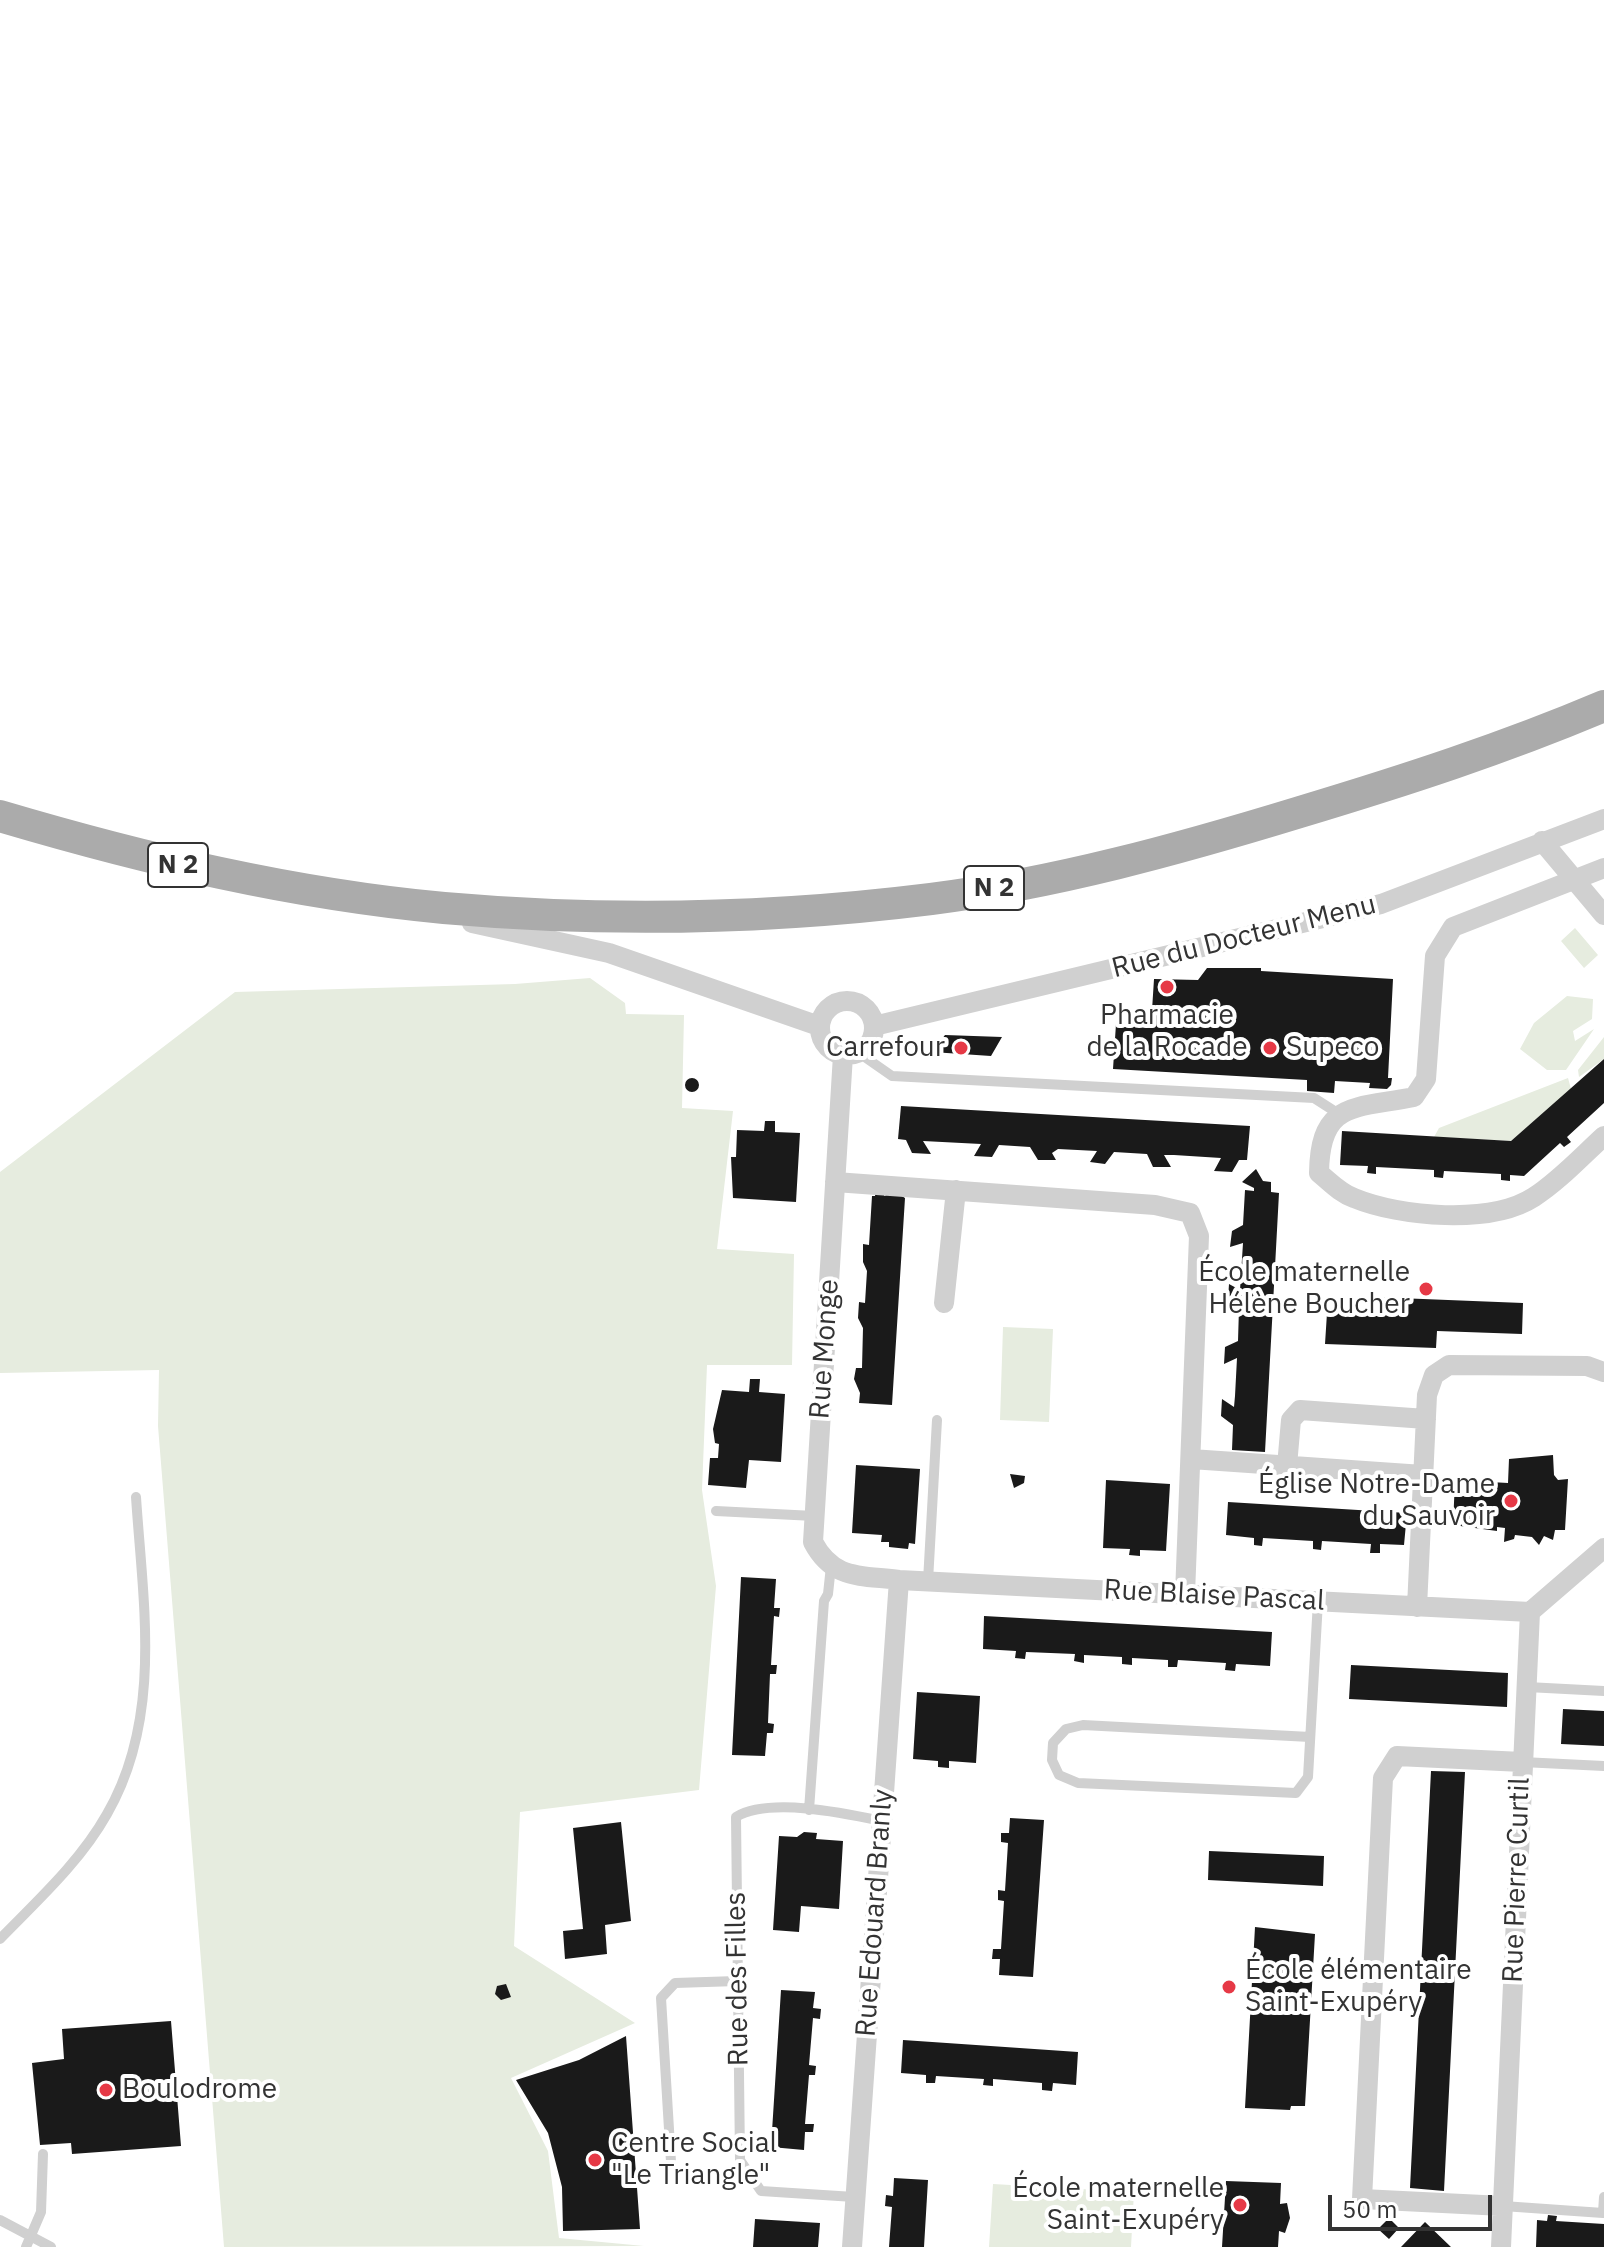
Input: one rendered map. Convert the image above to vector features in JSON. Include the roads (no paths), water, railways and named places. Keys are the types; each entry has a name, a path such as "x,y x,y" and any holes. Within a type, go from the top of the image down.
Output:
{"main road":[{"name":"N 2","path":"0,816 172,864 359,897 446,908 702,915 931,899 1063,875 1233,832 1443,766 1604,706"}],"street":[{"name":"Rue du Docteur Menu","path":"874,1026 1381,904 1604,819"},
{"path":"1542,841 1604,915"},
{"path":"1604,868 1453,927 1435,956 1426,1079 1422,1089 1414,1097 1339,1114 1331,1119 1320,1149 1319,1173 1351,1198 1378,1206 1461,1216 1533,1198 1604,1136"},
{"path":"359,897 609,953 819,1026"},
{"path":"842,1001 860,1004 872,1017 874,1026 871,1042 851,1054 828,1048 819,1026 826,1010 842,1001"},
{"name":"Rue Monge","path":"831,1566 824,1564 813,1542 814,1516 835,1182 851,1054"},
{"path":"835,1182 1155,1205 1190,1213 1197,1223 1199,1236 1185,1594"},
{"path":"944,1303 956,1190"},
{"path":"1417,1607 1427,1395 1434,1375 1449,1365 1587,1366 1604,1372"},
{"path":"1287,1466 1291,1420 1300,1410 1426,1419"},
{"path":"1191,1459 1423,1475"},
{"path":"1530,1612 1604,1548"},
{"path":"831,1566 848,1573 899,1580"},
{"name":"Rue Blaise Pascal","path":"899,1580 1530,1612"},
{"name":"Rue Edouard Branly","path":"852,2247 899,1580"},
{"name":"Rue Pierre Curtil","path":"1501,2247 1530,1612"},
{"path":"1503,2206 1362,2199 1383,1778 1397,1756 1522,1762"}],"lane":[{"path":"851,1054 892,1076 1314,1098 1339,1114"},
{"path":"928,1581 937,1420"},
{"path":"0,1939 73,1863 106,1816 121,1787 144,1712 145,1649 136,1497"},
{"path":"716,1511 814,1516"},
{"path":"809,1810 824,1601 828,1594 831,1566"},
{"path":"1310,1737 1083,1725 1066,1729 1053,1743 1052,1760 1059,1775 1078,1783 1296,1793 1308,1777 1318,1601"},
{"path":"1527,1687 1604,1691"},
{"path":"1522,1762 1604,1766"},
{"name":"Rue des Filles","path":"854,2197 761,2191 740,2160 736,1817 750,1809 809,1810 882,1821"},
{"path":"671,2162 661,1998 675,1983 737,1981"},
{"path":"28,2243 41,2212 43,2154"},
{"path":"1503,2206 1604,2213 1604,2197"},
{"path":"0,2220 28,2243 51,2247"}],"place":[{"name":"Pharmacie de la Rocade","path":"1167,987"},
{"name":"Carrefour","path":"961,1048"},
{"name":"Supeco","path":"1270,1048"},
{"name":"École maternelle Hélène Boucher","path":"1426,1289"},
{"name":"Église Notre-Dame du Sauvoir","path":"1511,1501"},
{"name":"École élémentaire Saint-Exupéry","path":"1229,1987"},
{"name":"Boulodrome","path":"106,2090"},
{"name":"Centre Social \"Le Triangle\"","path":"595,2160"},
{"name":"École maternelle Saint-Exupéry","path":"1240,2205"}]}
